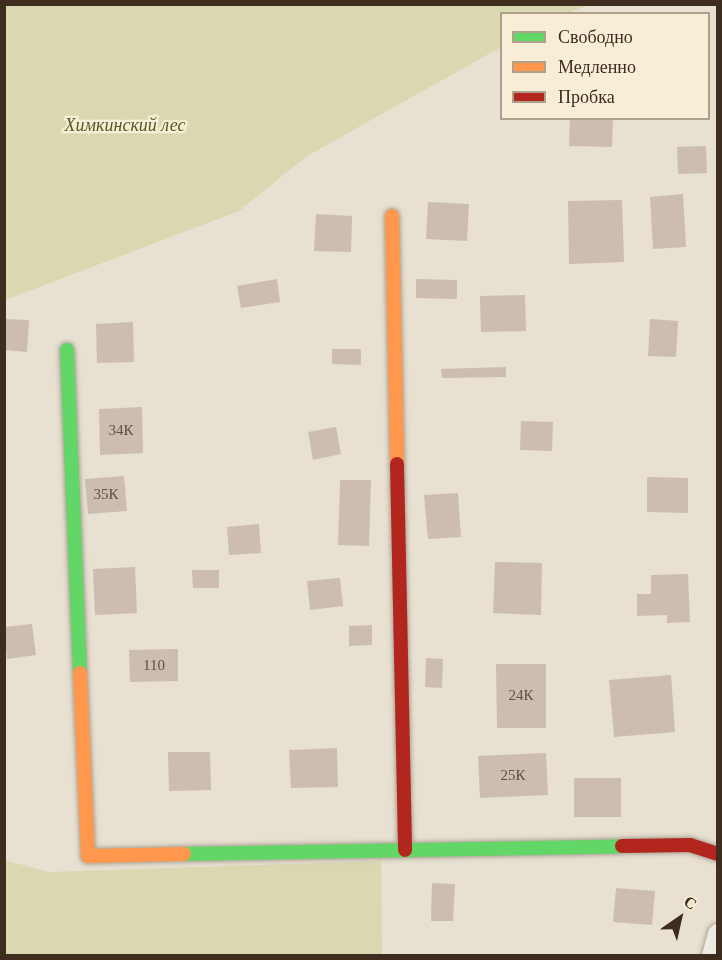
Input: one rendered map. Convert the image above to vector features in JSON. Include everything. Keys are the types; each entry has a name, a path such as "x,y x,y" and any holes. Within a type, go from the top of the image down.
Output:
{"street":[{"path":"392,216 405,850"},
{"path":"67,350 88,856 690,845 717,854"},
{"path":"712,956 717,934"}],"green space":[{"name":"Химкинский лес","path":"5,4 589,4 570,12 500,12 500,48 307,156 239,211 5,300"},
{"path":"4,860 49,872 381,861 382,955 5,955"}],"building":[{"path":"570,120 613,120 612,147 569,146"},
{"path":"706,146 707,173 678,174 677,147"},
{"path":"683,194 686,247 653,249 650,197"},
{"path":"622,200 624,262 569,264 568,201"},
{"path":"428,202 469,204 467,241 426,239"},
{"path":"316,214 352,216 351,252 314,251"},
{"path":"277,279 280,302 241,308 237,286"},
{"path":"416,279 457,280 457,299 416,298"},
{"path":"525,295 526,331 481,332 480,296"},
{"path":"4,319 29,320 27,352 4,350"},
{"path":"650,319 678,321 676,357 648,356"},
{"path":"133,322 134,362 97,363 96,324"},
{"path":"332,349 361,349 361,365 332,364"},
{"path":"506,367 506,377 442,378 441,369"},
{"path":"142,407 143,453 100,455 99,409"},
{"path":"521,421 553,422 552,451 520,450"},
{"path":"336,427 341,454 313,460 308,432"},
{"path":"124,476 127,511 88,514 85,479"},
{"path":"647,477 688,478 688,513 647,512"},
{"path":"340,480 371,480 369,546 338,545"},
{"path":"458,493 461,537 428,539 424,495"},
{"path":"259,524 261,553 229,555 227,527"},
{"path":"495,562 542,563 541,615 493,613"},
{"path":"135,567 137,613 95,615 93,569"},
{"path":"192,570 219,570 219,588 193,588"},
{"path":"688,574 690,622 667,623 667,615 637,616 637,594 651,594 651,575"},
{"path":"340,578 343,606 310,610 307,581"},
{"path":"32,624 36,655 7,659 4,627"},
{"path":"372,625 372,645 349,646 349,626"},
{"path":"178,649 178,681 130,682 129,650"},
{"path":"426,658 443,659 442,688 425,687"},
{"path":"496,664 546,664 546,728 497,728"},
{"path":"671,675 675,732 614,737 609,680"},
{"path":"337,748 338,787 291,788 289,750"},
{"path":"168,752 210,752 211,790 169,791"},
{"path":"546,753 548,795 480,798 478,756"},
{"path":"574,778 621,778 621,817 574,817"},
{"path":"432,883 455,884 453,921 431,921"},
{"path":"616,888 655,891 652,925 613,922"}],"traffic: fast":[{"path":"67,350 80,673"},
{"path":"184,854 622,846"}],"traffic: slow":[{"path":"392,216 397,464"},
{"path":"80,673 88,856 184,854"}],"traffic: jam":[{"path":"397,464 405,850"},
{"path":"622,846 690,845 718,854"}]}
